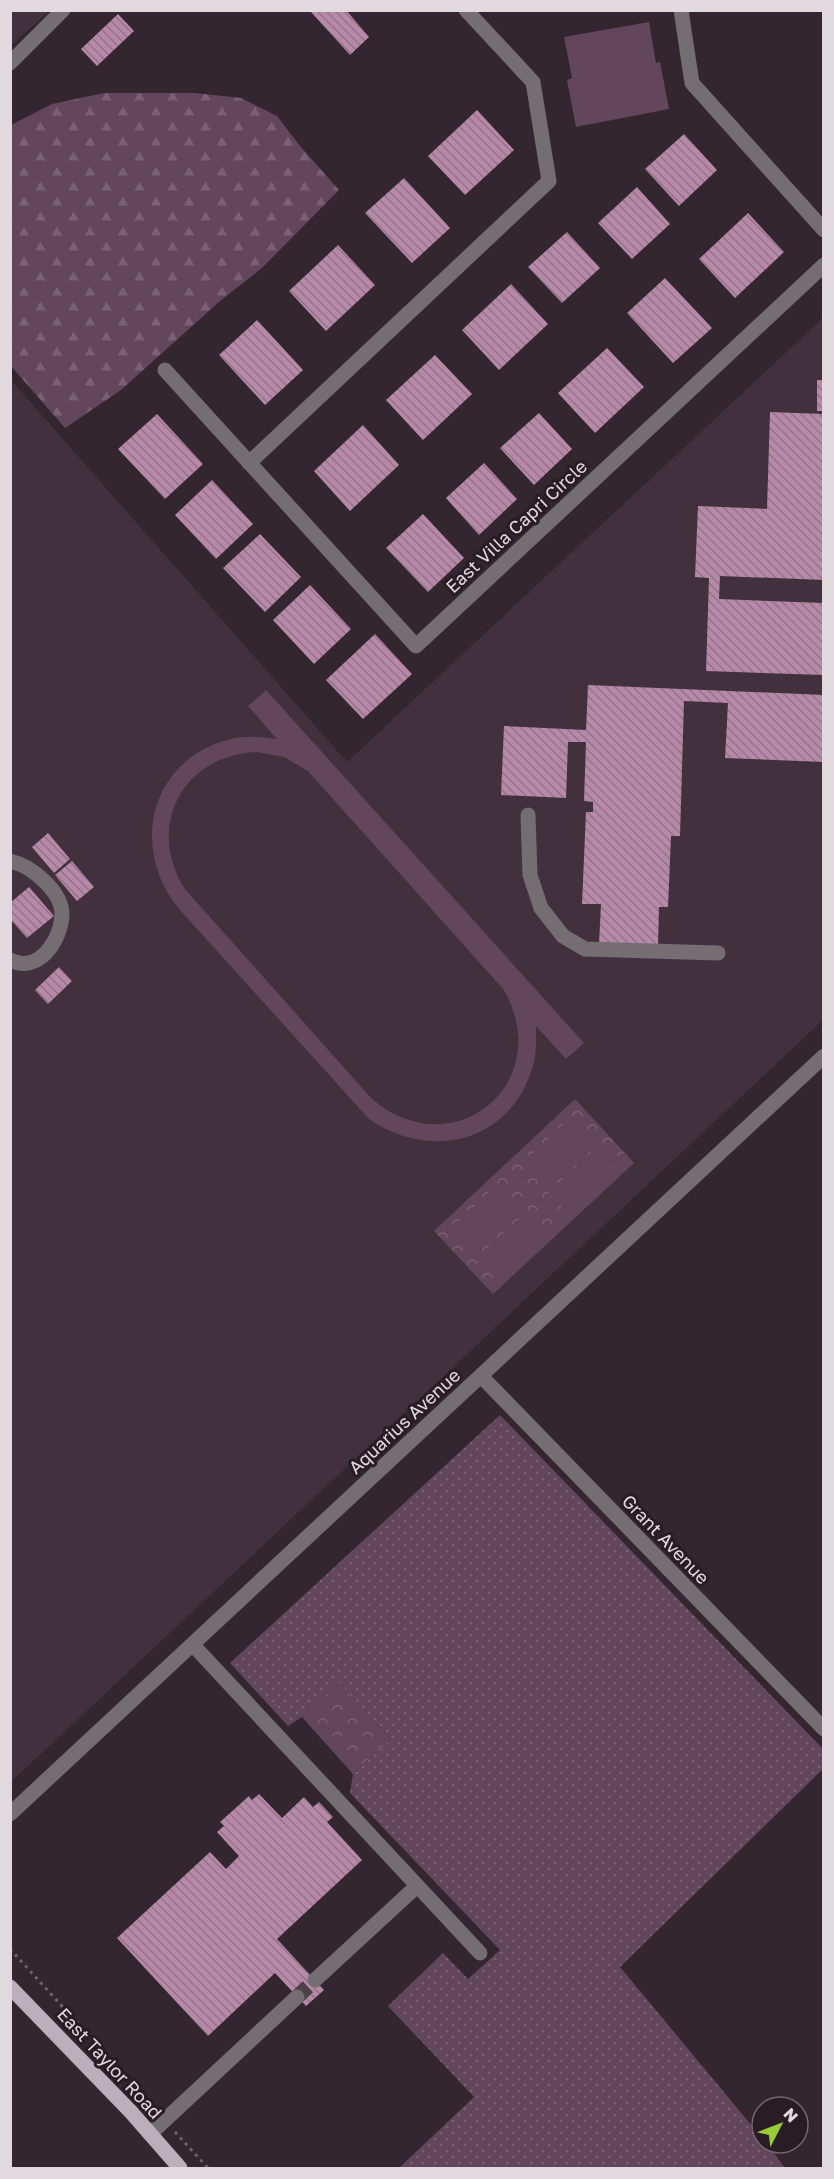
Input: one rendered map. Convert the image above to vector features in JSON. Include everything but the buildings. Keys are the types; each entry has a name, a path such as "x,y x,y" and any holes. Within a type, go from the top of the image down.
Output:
{"main road":[{"name":"East Taylor Road","path":"10,1987 150,2134 180,2169"}],"street":[{"path":"10,63 63,10"},
{"path":"249,463 549,181 534,82 466,10"},
{"path":"681,10 693,83 824,230"},
{"name":"East Villa Capri Circle","path":"165,370 416,646 824,265"},
{"path":"528,815 530,876 541,908 563,936 585,949 718,953"},
{"path":"10,861 21,863 39,875 58,899 62,914 52,946 39,961 24,964 10,960"},
{"name":"Aquarius Avenue","path":"10,1814 823,1059"},
{"name":"Grant Avenue","path":"481,1376 824,1729"},
{"path":"193,1645 480,1953"},
{"path":"315,1980 417,1886"},
{"path":"150,2134 297,1997"}],"path":[{"path":"10,1949 153,2106"},
{"path":"175,2132 208,2169"}],"shaded area":[{"path":"11,10 50,10 50,11 11,45"},
{"path":"823,318 823,1020 11,1782 10,379 347,762"}],"green space":[{"path":"649,22 656,63 660,62 669,109 576,127 567,80 572,78 564,37"},
{"path":"104,93 195,93 241,98 277,116 339,190 262,268 220,301 121,390 65,428 11,366 11,125 52,104"},
{"path":"266,690 584,1043 566,1059 536,1026 534,1061 520,1096 504,1115 485,1129 463,1138 440,1141 416,1139 392,1132 369,1119 180,910 164,887 155,862 152,836 155,811 164,788 179,768 200,751 233,738 277,739 248,706","holes":["257,752 284,757 308,771 504,990 517,1025 517,1057 507,1084 488,1106 463,1120 433,1124 402,1118 371,1098 184,888 173,864 169,841 171,818 179,798 191,780 209,766 231,756"]},
{"path":"575,1099 634,1163 493,1294 434,1231"},
{"path":"568,1120 589,1142 542,1185 522,1164"},
{"path":"595,1149 615,1171 569,1214 548,1192"},
{"path":"497,1185 518,1207 471,1251 451,1229"},
{"path":"524,1215 544,1236 498,1280 477,1258"},
{"path":"500,1415 823,1749 823,1769 620,1967 750,2124 750,2155 775,2155 785,2168 399,2168 474,2097 388,2006 443,1953 468,1979 500,1950 350,1793 353,1774 391,1739 339,1683 302,1717 288,1726 230,1663"},
{"path":"339,1683 391,1739 353,1774 302,1717"}],"tunnel":[{"path":"297,1997 315,1980"}]}
